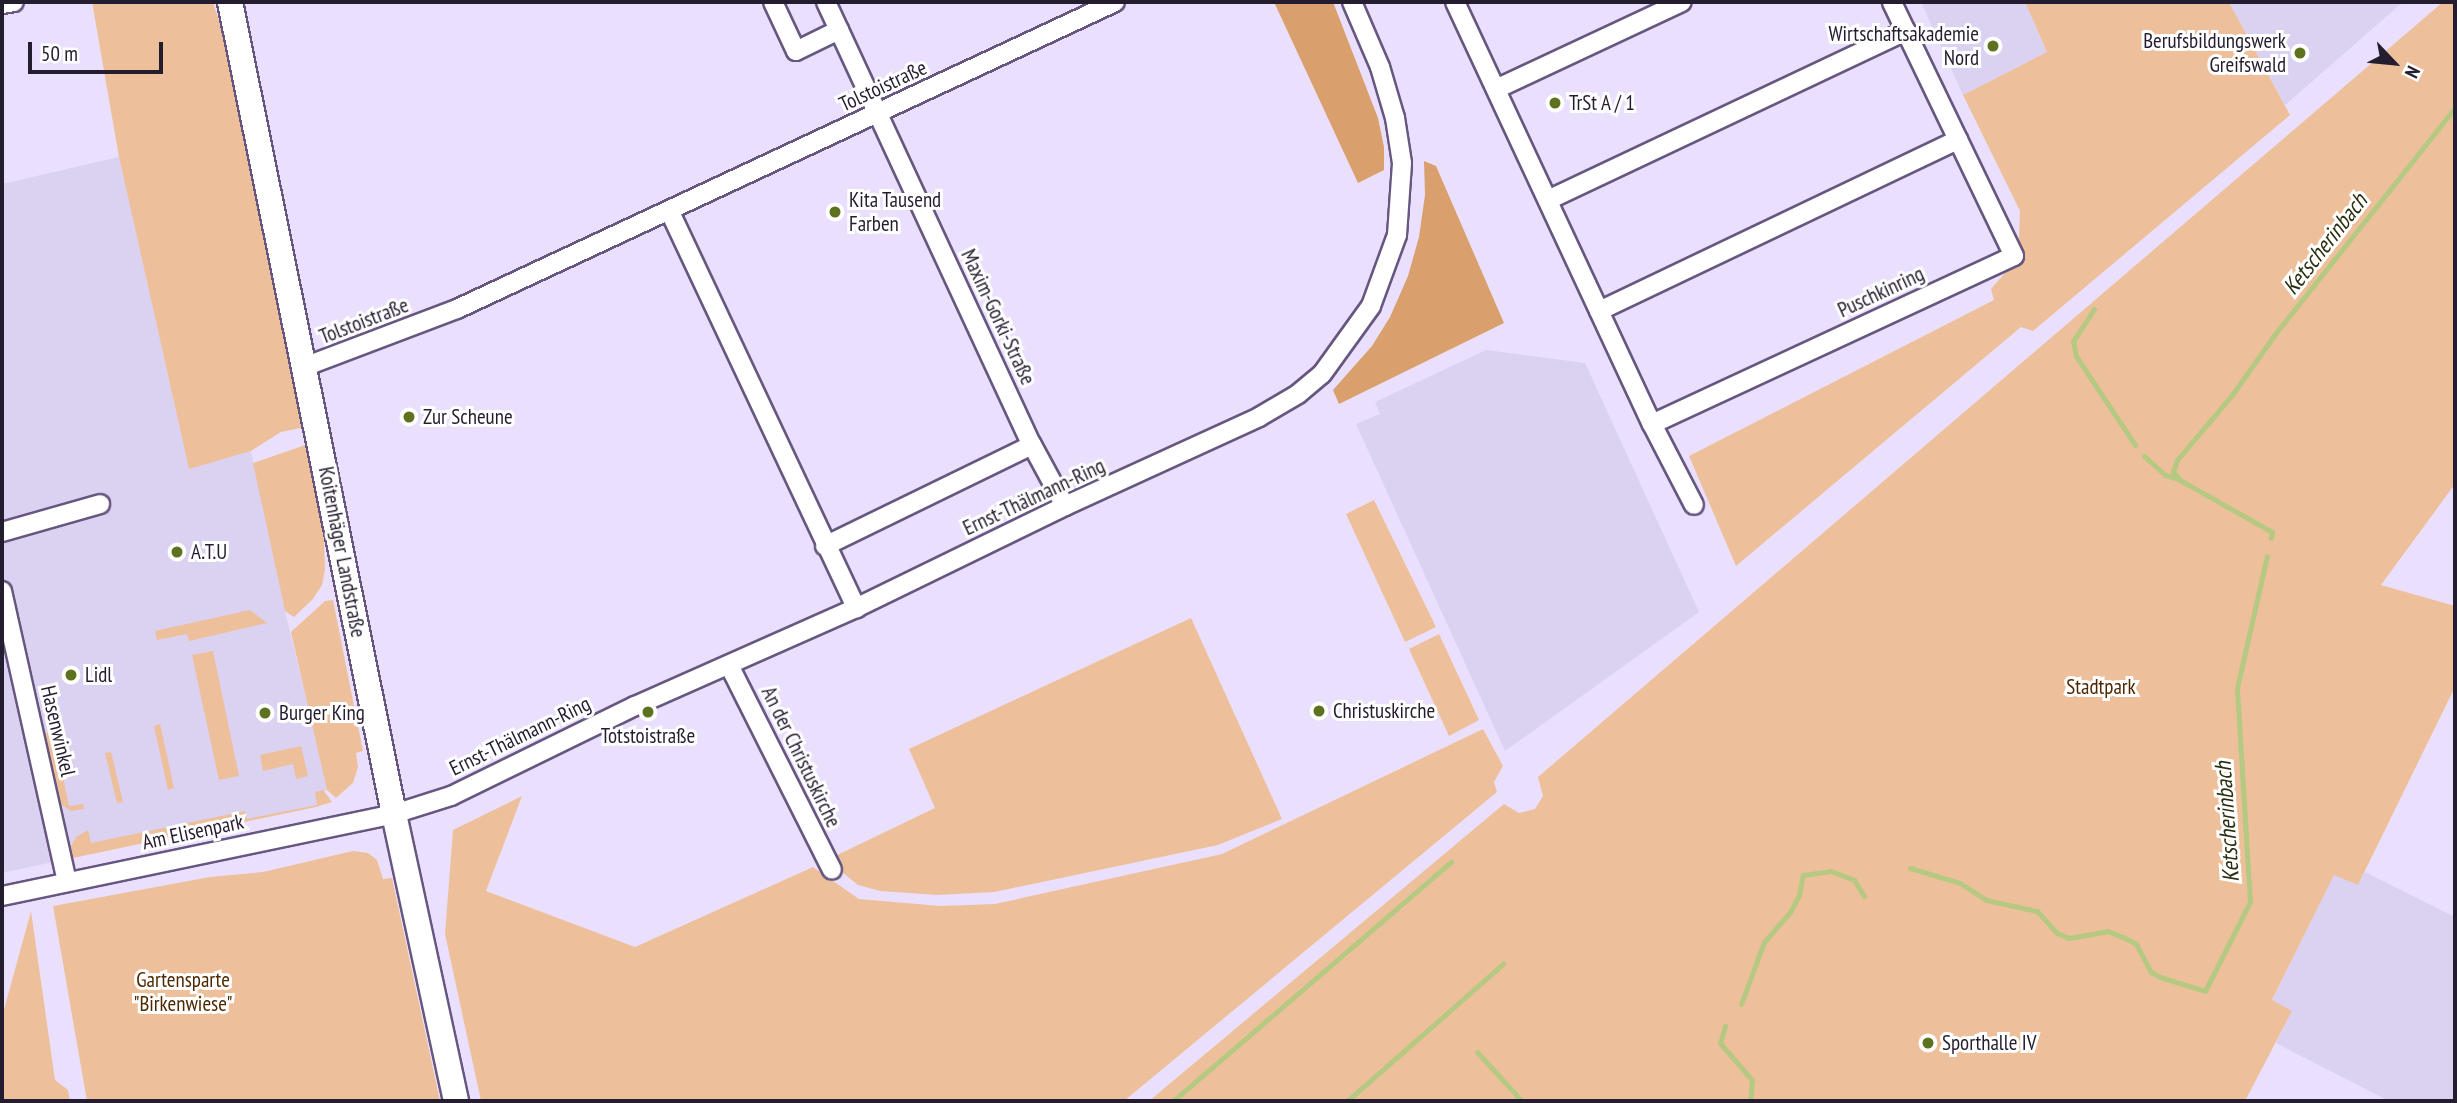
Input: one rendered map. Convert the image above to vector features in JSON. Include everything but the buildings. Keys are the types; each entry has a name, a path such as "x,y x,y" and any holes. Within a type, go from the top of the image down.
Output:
{"main road":[{"name":"Koitenhäger Landstraße","path":"230,2 394,814 456,1101"}],"street":[{"path":"773,2 796,51 839,30"},
{"name":"Maxim-Gorki-Straße","path":"826,2 1032,445 1065,506"},
{"name":"Tolstoistraße","path":"304,367 445,314 670,212 1115,2"},
{"name":"Ernst-Thälmann-Ring","path":"394,814 450,796 635,706 856,608 1065,506 1259,417 1298,394 1322,374 1371,306 1397,235 1402,163 1395,118 1380,67 1352,2"},
{"path":"1455,2 1652,424 1693,505"},
{"path":"1496,89 1682,2"},
{"name":"Puschkinring","path":"1652,424 2014,256 1892,2"},
{"path":"1548,200 1906,32"},
{"path":"1599,311 1958,140"},
{"path":"670,212 856,608"},
{"path":"825,546 1032,445"},
{"path":"2,532 100,504"},
{"name":"Hasenwinkel","path":"2,591 67,882"},
{"name":"An der Christuskirche","path":"729,665 832,870"},
{"name":"Am Elisenpark","path":"2,896 394,814"}],"shaded area":[{"path":"1274,2 1333,2 1378,118 1384,147 1384,170 1358,183"},
{"name":"Wirtschaftsakademie Nord","path":"1921,2 2025,2 2047,52 1963,95"},
{"name":"Berufsbildungswerk Greifswald","path":"2229,2 2403,2 2285,105"},
{"path":"119,157 189,468 251,451 285,611 325,776 327,790 324,791 332,802 2,873 2,184"},
{"path":"1424,161 1436,166 1504,323 1339,404 1333,390 1372,346 1390,317 1408,276 1419,237 1425,195"},
{"path":"1486,350 1585,363 1699,612 1505,751 1356,424 1380,414 1375,402"},
{"path":"2365,872 2455,917 2455,1101 2389,1101 2276,1043 2292,1011 2272,1001 2334,874 2358,885"}],"green space":[{"path":"92,2 213,2 226,43 305,427 281,432 251,451 189,469 119,157"},
{"path":"2025,2 2229,2 2290,115 2033,331 2021,327 1736,566 1689,456 1994,300 1991,289 2018,258 2020,211 1963,95 2047,52"},
{"name":"Stadtpark","path":"2443,2 2455,2 2455,484 2381,585 2455,606 2455,687 2358,885 2334,875 2272,1000 2292,1011 2245,1101 1149,1101 1504,804 1519,813 1535,809 1543,796 1538,777"},
{"path":"308,444 323,515 325,570 322,585 313,599 294,617 285,611 253,463"},
{"path":"1374,500 1436,627 1405,642 1346,514"},
{"path":"333,600 363,751 356,753 358,767 353,783 336,798 327,790 291,632 325,601"},
{"path":"250,610 267,623 189,641 187,634 157,640 155,631"},
{"path":"1191,618 1282,819 1218,845 994,892 938,895 880,891 858,885 837,868 831,858 935,808 909,749"},
{"path":"1439,634 1479,720 1449,736 1409,649"},
{"path":"213,651 239,776 219,780 192,655"},
{"path":"160,724 174,788 168,790 154,726"},
{"path":"1483,729 1503,766 1494,782 1497,792 1124,1101 481,1101 445,934 453,830 522,796 486,891 635,947 813,867 859,899 940,906 995,904 1222,854"},
{"path":"42,733 54,733 69,806 83,804 84,809 71,811 58,802"},
{"path":"301,746 308,776 296,779 293,764 263,771 260,755"},
{"path":"111,752 123,802 117,803 105,753"},
{"path":"323,790 332,802 73,858 69,850 76,837 88,830 91,843 245,811 247,819 317,805 315,792"},
{"name":"Gartensparte \"Birkenwiese\"","path":"353,851 368,853 377,860 383,879 392,878 440,1101 87,1101 53,906 210,877 263,872"},
{"path":"31,911 55,1080 68,1090 70,1101 2,1101 2,1017"}],"waterway":[{"name":"Ketscherinbach","path":"2271,538 2272,532 2180,480 2173,472 2177,460 2232,395 2275,334 2455,108"},
{"path":"2094,309 2073,341 2076,356 2135,445"},
{"path":"2144,456 2165,475 2179,479"},
{"name":"Ketscherinbach","path":"1910,868 1960,883 1986,900 2037,911 2057,933 2069,938 2107,931 2123,937 2136,944 2151,972 2205,991 2250,902 2237,688 2267,556"},
{"path":"1173,1101 1451,862"},
{"name":"Ketscherinbach","path":"1741,1004 1764,942 1790,912 1799,895 1803,875 1831,871 1854,880 1864,896"},
{"path":"1347,1101 1503,964"},
{"name":"Ketscherinbach","path":"1725,1026 1720,1043 1752,1080 1750,1101"},
{"path":"1477,1052 1522,1101"}],"place":[{"name":"Wirtschaftsakademie Nord","path":"1993,46"},
{"name":"Berufsbildungswerk Greifswald","path":"2300,53"},
{"name":"TrSt A / 1","path":"1555,103"},
{"name":"Kita Tausend Farben","path":"835,212"},
{"name":"Zur Scheune","path":"409,417"},
{"name":"A.T.U","path":"177,552"},
{"name":"Lidl","path":"71,675"},
{"name":"Christuskirche","path":"1319,711"},
{"name":"Totstoistraße","path":"648,712"},
{"name":"Burger King","path":"265,713"},
{"name":"Sporthalle IV","path":"1928,1043"}]}
